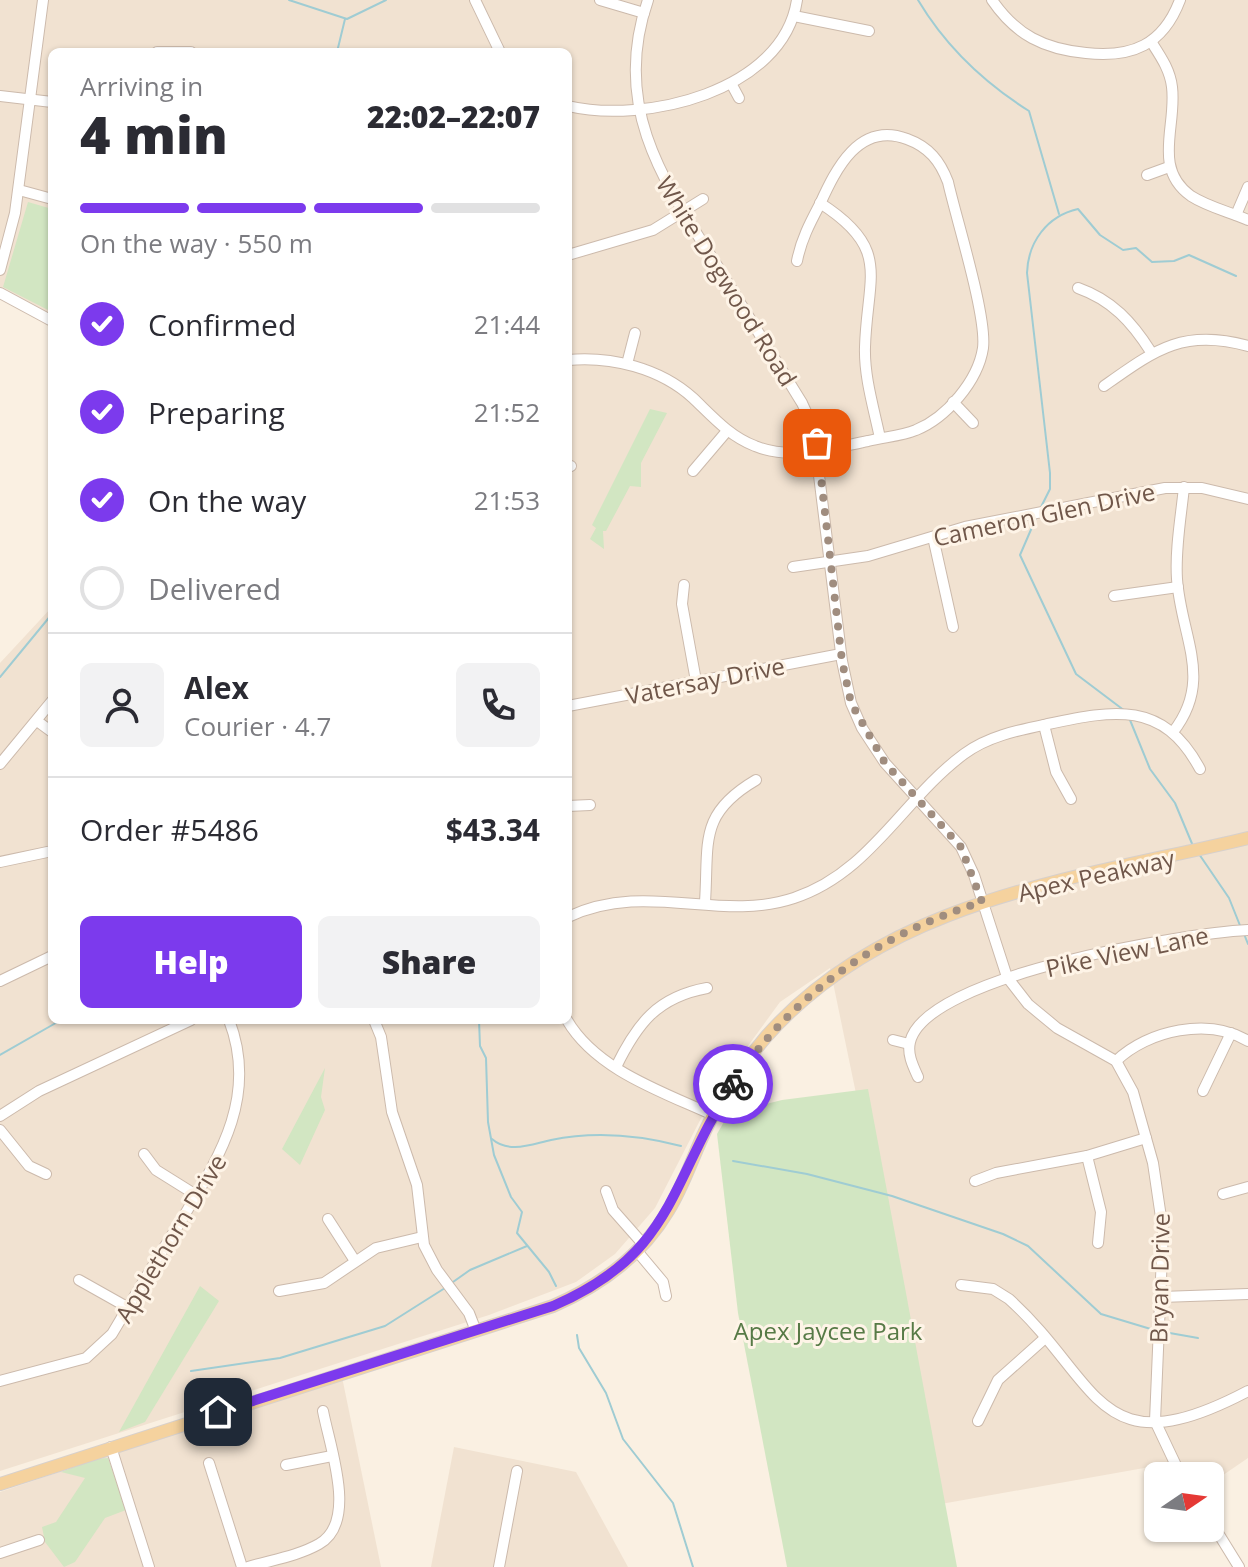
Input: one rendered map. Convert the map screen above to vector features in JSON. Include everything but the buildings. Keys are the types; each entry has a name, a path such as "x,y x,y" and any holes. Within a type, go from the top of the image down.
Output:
{"main road":[{"name":"Apex Peakway","path":"0,1484 553,1306 584,1292 640,1248 668,1213 713,1115 764,1039 832,976 910,929 982,902 1248,838"}],"street":[{"path":"0,270 12,231 19,190 43,0"},
{"path":"475,0 498,48"},
{"path":"600,0 644,13"},
{"name":"White Dogwood Road","path":"648,0 636,64 638,108 652,157 802,403 819,451 841,654 851,703 862,728 885,763 961,847 982,902"},
{"path":"572,107 602,112 638,108 700,97 732,85 771,55 794,16 797,0"},
{"path":"992,0 1017,30 1055,49 1118,55 1152,43 1169,25 1180,0"},
{"path":"794,16 869,31"},
{"path":"1152,43 1167,68 1173,90 1169,167 1176,181 1191,196 1248,220"},
{"path":"732,85 739,98"},
{"path":"0,96 48,101"},
{"path":"572,360 627,364 679,387 727,431 765,450 793,453 819,451 917,430 953,402 980,361 983,332 941,165 930,152 903,137 870,139 843,158 800,243 797,261"},
{"path":"1147,175 1169,167"},
{"path":"1236,215 1248,187"},
{"path":"19,190 48,198"},
{"path":"572,254 653,230 703,199"},
{"path":"820,203 854,227 869,256 872,283 865,362 880,438"},
{"path":"1078,288 1101,298 1123,314 1151,352"},
{"path":"0,293 48,319"},
{"path":"627,364 635,333"},
{"path":"1104,386 1151,352 1176,342 1200,339 1248,346"},
{"path":"953,402 973,423"},
{"path":"693,471 727,431"},
{"path":"1173,732 1189,710 1195,682 1178,587 1184,487"},
{"name":"Cameron Glen Drive","path":"793,567 868,556 998,520 1184,487 1211,489 1248,499"},
{"path":"933,537 953,627"},
{"path":"684,585 682,604 696,681"},
{"path":"1114,596 1178,587"},
{"name":"Vatersay Drive","path":"572,705 841,654"},
{"path":"0,764 48,706"},
{"path":"572,916 622,900 770,903 827,884 860,860 918,797 975,747 1000,735 1120,712 1147,718 1173,732 1200,769"},
{"path":"37,721 48,729"},
{"path":"1044,725 1056,772 1071,799"},
{"path":"705,902 710,833 717,810 756,780"},
{"path":"572,806 590,805"},
{"path":"0,862 48,852"},
{"path":"982,902 1007,977 1042,1017 1116,1061 1136,1046 1187,1030 1231,1033 1248,1041"},
{"name":"Pike View Lane","path":"909,1044 922,1023 942,1005 978,986 1192,934 1248,930"},
{"path":"0,981 48,958"},
{"path":"616,1067 632,1035 650,1012 675,996 707,988"},
{"path":"0,1116 39,1091 182,1024"},
{"name":"Applethorn Drive","path":"0,1381 86,1358 105,1344 224,1148 238,1103 238,1055 230,1024"},
{"path":"376,1024 381,1037 392,1112 417,1185 422,1237 428,1254 469,1313 476,1331"},
{"path":"570,1024 590,1049 616,1067 713,1115"},
{"path":"1203,1091 1231,1033"},
{"path":"893,1040 909,1044 910,1059 918,1077"},
{"name":"Bryan Drive","path":"1116,1061 1133,1092 1159,1196 1161,1297 1155,1421 1174,1462"},
{"path":"0,1130 29,1166 46,1174"},
{"path":"975,1181 996,1173 1087,1156 1146,1138"},
{"path":"144,1154 156,1170 196,1195"},
{"path":"1087,1156 1101,1212 1098,1243"},
{"path":"1223,1194 1248,1187"},
{"path":"606,1191 620,1220 663,1282 666,1296"},
{"path":"328,1219 355,1261"},
{"path":"279,1291 324,1283 383,1245 422,1237"},
{"path":"79,1280 127,1307"},
{"path":"961,1285 986,1287 1003,1294 1097,1402 1122,1416 1155,1421 1201,1414 1248,1391"},
{"path":"1161,1297 1248,1294"},
{"path":"978,1421 998,1380 1044,1339"},
{"path":"248,1567 312,1547 332,1533 341,1508 323,1411"},
{"path":"111,1447 149,1567"},
{"path":"286,1465 332,1456"},
{"path":"209,1463 242,1567"},
{"path":"499,1567 517,1471"},
{"path":"0,1553 39,1540"},
{"path":"1224,1542 1239,1567"}],"shaded area":[{"path":"0,0 1248,0 1248,1458 1224,1474 1224,1462 1144,1462 1144,1468 941,1504 830,968 780,1002 715,1091 655,1208 615,1254 576,1282 489,1315 0,1471 0,663 48,611 48,1024 572,1024 572,48 48,48 48,319 0,293"},
{"path":"342,1377 381,1567 0,1567 0,1492"},
{"path":"454,1447 576,1472 628,1567 431,1567"}],"green space":[{"path":"28,202 48,208 48,310 3,287"},
{"path":"650,409 667,413 641,463 641,487 630,486 606,531 603,531 604,549 590,539 596,528 592,525"},
{"path":"325,1068 321,1097 325,1110 300,1165 282,1149"},
{"name":"Apex Jaycee Park","path":"868,1089 957,1567 787,1567 738,1313 717,1134 729,1113 782,1100"},
{"path":"200,1286 219,1301 145,1422 119,1432"},
{"path":"108,1458 126,1510 105,1518 75,1562 64,1567 45,1542 42,1527 56,1522 85,1478 61,1472 95,1459"}],"waterway":[{"path":"289,0 347,19 386,0"},
{"path":"918,0 953,48 996,88 1029,111 1059,214"},
{"path":"338,48 345,19"},
{"path":"1040,509 1050,489 1050,473 1027,273 1031,251 1041,232 1057,218 1078,209 1100,235 1123,250 1136,248 1152,262 1174,261 1189,255 1236,276"},
{"path":"1036,518 1020,555 1076,674 1125,711"},
{"path":"0,677 48,619"},
{"path":"1130,720 1150,769 1175,803 1193,846"},
{"path":"1199,854 1229,898 1241,928"},
{"path":"1244,934 1248,944"},
{"path":"0,1055 54,1024"},
{"path":"479,1024 480,1046 486,1058 488,1122 494,1155 511,1197 522,1212 517,1233 549,1272 556,1286"},
{"path":"492,1139 513,1147 567,1137 616,1136 681,1146"},
{"path":"733,1161 807,1174 892,1196 1003,1234 1028,1246 1101,1314 1154,1330"},
{"path":"453,1282 470,1270 527,1246"},
{"path":"191,1371 280,1358 385,1326 445,1288"},
{"path":"1164,1332 1198,1338"},
{"path":"577,1335 579,1348 606,1393 623,1439 673,1503 693,1567"}],"way so far":[{"path":"733,1084 764,1039 832,976 881,944 918,925 982,902 961,847 938,818 885,763 868,739 851,703 842,661 817,443"}],"route":[{"path":"218,1412 553,1306 584,1292 637,1251 668,1213 709,1122 733,1084"}]}
